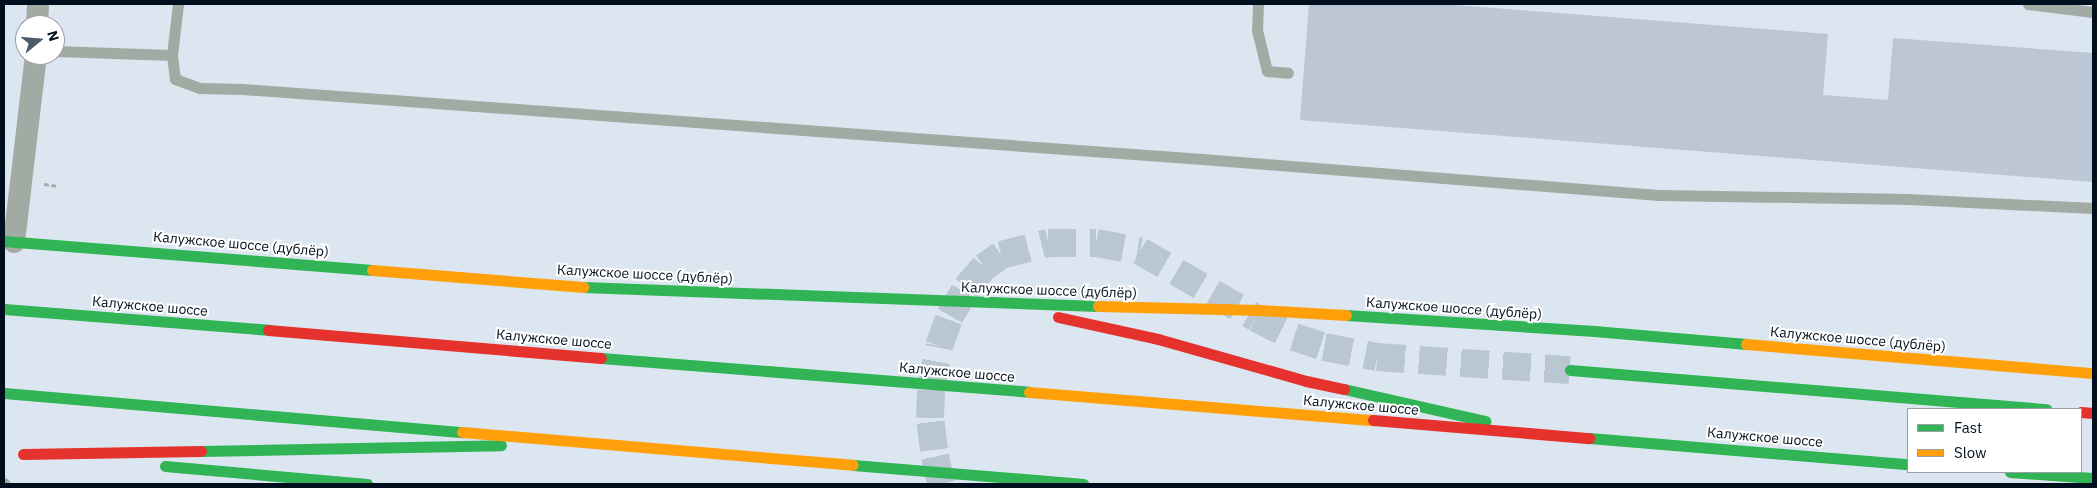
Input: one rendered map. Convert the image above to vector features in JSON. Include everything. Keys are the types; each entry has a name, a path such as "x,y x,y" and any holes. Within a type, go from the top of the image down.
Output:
{"main road":[{"name":"Калужское шоссе (дублёр)","path":"9,241 623,290 993,304 1260,310 1516,326 2093,374"},
{"path":"993,304 1158,339 1306,381 1544,434"},
{"name":"Калужское шоссе","path":"4,309 1907,464"},
{"path":"1570,370 2034,408"},
{"path":"4,393 1083,484"},
{"path":"367,484 18,454 583,443"},
{"path":"2024,473 2093,478"}],"street":[{"path":"9,241 35,65"}],"lane":[{"path":"178,4 172,55 175,79 200,88 242,89 1184,157 1659,195 1908,199 2093,208"},
{"path":"1258,4 1257,30 1267,71 1288,73"},
{"path":"2028,4 2093,12"},
{"path":"65,50 172,55"}],"building":[{"path":"1309,4 1442,4 1828,34 1823,95 1888,100 1893,38 2093,53 2093,182 1300,120"}],"tunnel":[{"path":"941,484 930,418 931,389 939,346 950,316 966,288 984,267 1001,255 1048,243 1096,243 1140,251 1256,318 1294,337 1324,347 1377,357 1570,370"}],"traffic: fast":[{"path":"4,241 372,270"},
{"path":"583,287 1098,306"},
{"path":"4,309 268,330"},
{"path":"1346,315 1594,331 1746,344"},
{"path":"601,358 1029,392"},
{"path":"1570,370 2034,408"},
{"path":"1344,389 1485,421"},
{"path":"4,393 462,432"},
{"path":"1589,438 1907,464"},
{"path":"201,451 501,445"},
{"path":"853,465 1083,484"},
{"path":"165,466 367,484"},
{"path":"2024,473 2093,478"}],"traffic: slow":[{"path":"372,270 583,287"},
{"path":"1098,306 1260,310 1346,315"},
{"path":"1746,344 2093,373"},
{"path":"1029,392 1373,420"},
{"path":"462,432 853,465"}],"traffic: jam":[{"path":"1058,317 1158,339 1306,381 1344,389"},
{"path":"268,330 601,358"},
{"path":"2082,412 2093,413"},
{"path":"1373,420 1589,438"},
{"path":"23,454 201,451"}]}
